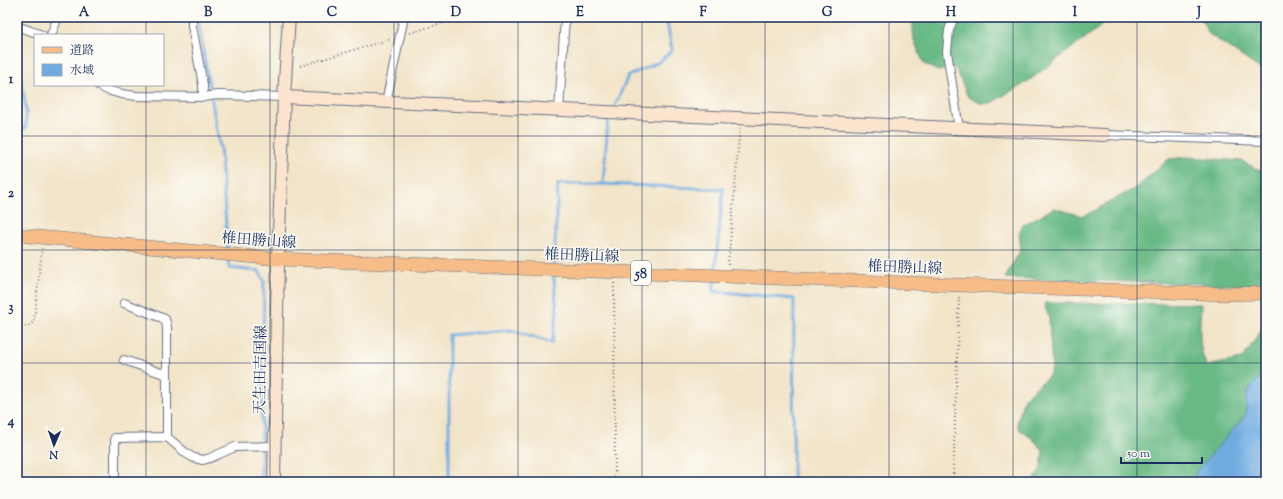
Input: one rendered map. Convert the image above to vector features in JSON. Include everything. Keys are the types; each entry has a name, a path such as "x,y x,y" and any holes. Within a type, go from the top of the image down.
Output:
{"main road":[{"name":"椎田勝山線","path":"17,235 278,259 959,285 1226,294 1266,293"}],"street":[{"path":"51,34 58,17"},
{"path":"192,17 192,26 203,85 203,97"},
{"name":"天生田吉国線","path":"274,482 278,259 284,97 290,17"},
{"path":"386,102 404,17"},
{"path":"559,111 565,17"},
{"path":"954,17 949,30 947,52 958,129"},
{"path":"17,26 39,34"},
{"path":"100,86 121,94 137,96 203,97 217,95 284,97 1105,136 1266,141"},
{"path":"124,303 165,319 167,327 167,438"},
{"path":"124,360 167,375"},
{"path":"115,482 115,438 167,438 187,454 194,458 203,460 235,447 274,446"}],"path":[{"path":"300,66 462,17"},
{"path":"727,276 740,119"},
{"path":"17,329 30,326 34,322 43,238"},
{"path":"614,272 615,482"},
{"path":"953,482 959,285"}],"green space":[{"path":"912,17 1107,17 1101,26 1027,82 991,103 982,104 968,97 955,67 938,71 924,64 914,41"},
{"path":"1200,17 1266,17 1266,73 1209,34"},
{"path":"1188,157 1242,161 1266,174 1266,286 1005,278 1021,249 1019,233 1023,225 1054,208 1082,216 1090,213 1137,187 1169,159"},
{"path":"1044,303 1201,304 1200,344 1207,366 1242,359 1266,324 1266,370 1247,392 1246,415 1196,473 1197,482 1033,482 1041,468 1043,451 1033,439 1019,429 1017,422 1024,398 1049,376 1052,368 1049,318"}],"water":[{"path":"1266,370 1266,482 1197,482 1195,473 1246,415 1247,392"}],"waterway":[{"path":"198,17 220,147 228,251"},
{"path":"613,110 628,76 659,62 672,50 666,17"},
{"path":"17,57 26,109 26,127 17,133"},
{"path":"611,115 608,121 603,184 723,189 715,273"},
{"path":"554,267 558,184 603,184"},
{"path":"228,259 229,268 259,271 264,280 261,482"},
{"path":"449,482 449,335 511,330 552,343 557,312 554,273"},
{"path":"715,278 713,291 794,299 793,482"}]}
